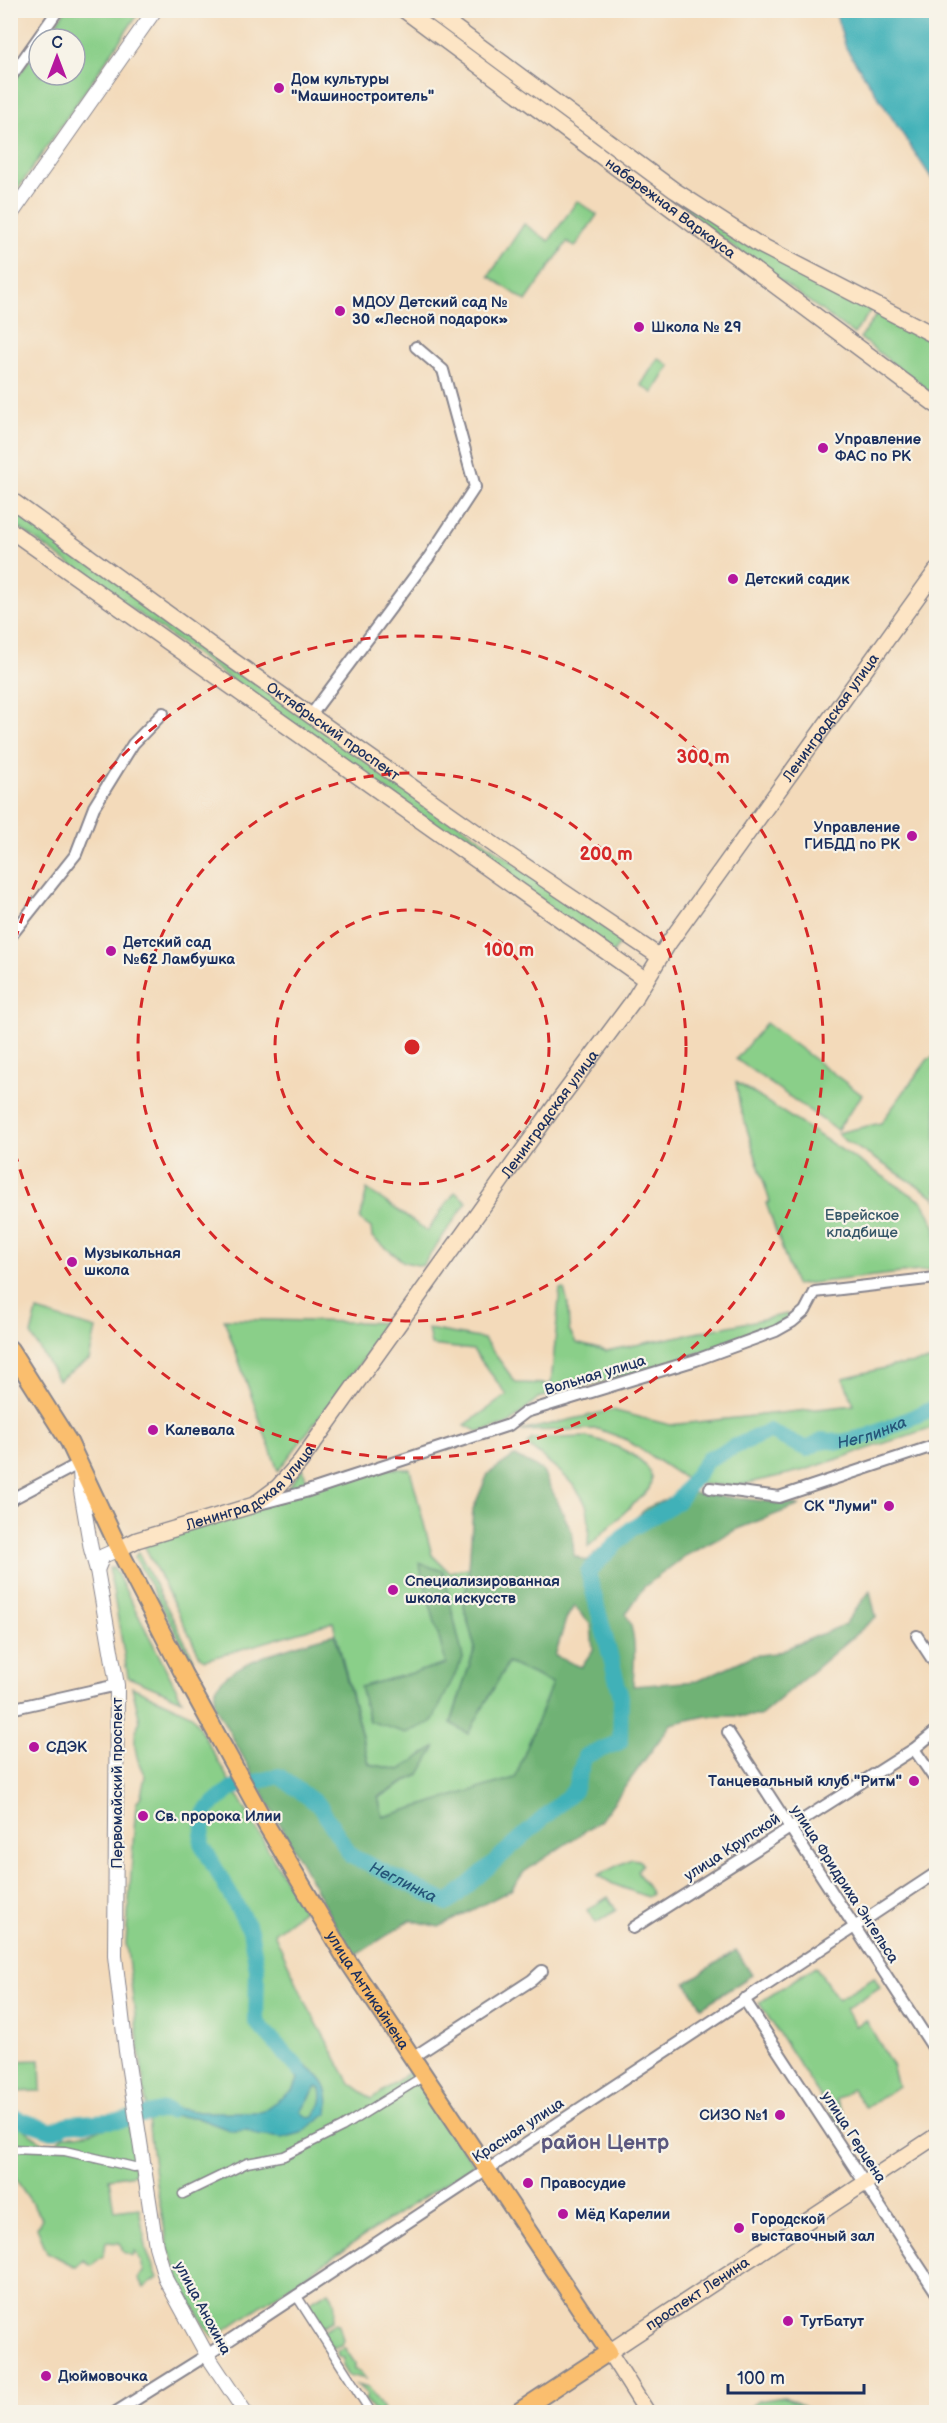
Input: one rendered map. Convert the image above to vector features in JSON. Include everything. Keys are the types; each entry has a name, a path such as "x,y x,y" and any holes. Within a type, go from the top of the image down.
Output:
{"main road":[{"name":"набережная Варкауса","path":"404,10 618,160 674,190 758,244 936,336"},
{"name":"набережная Варкауса","path":"431,10 618,160 664,204 936,405"},
{"path":"664,204 674,190"},
{"name":"Октябрьский проспект","path":"10,499 507,854 660,957"},
{"name":"Октябрьский проспект","path":"10,530 646,980"},
{"name":"Ленинградская улица","path":"119,1549 137,1540 254,1505 278,1487 300,1462 936,571"},
{"path":"146,625 160,608"},
{"name":"Первомайский проспект","path":"10,1349 52,1413 80,1462 119,1549"},
{"name":"улица Антикайнена","path":"119,1549 225,1751 342,1954 487,2168 647,2412"},
{"name":"проспект Ленина","path":"518,2412 936,2136"}],"street":[{"path":"10,78 58,10"},
{"path":"10,216 155,10"},
{"path":"311,715 429,557 475,487 443,370 416,347"},
{"path":"10,937 76,854 94,807 133,744 163,713"},
{"name":"Вольная улица","path":"254,1505 305,1492 509,1425 526,1412 696,1360 776,1330 792,1322 805,1311 815,1292 936,1278"},
{"path":"710,1488 779,1497 936,1445"},
{"path":"10,1500 80,1462"},
{"name":"Первомайский проспект","path":"80,1462 81,1491 91,1549 98,1570 117,1685 115,1956 134,2106"},
{"name":"Ленинградская улица","path":"98,1570 103,1556 119,1549"},
{"path":"917,1636 936,1665"},
{"path":"10,1709 117,1685"},
{"name":"улица Крупской","path":"633,1928 914,1749 936,1731"},
{"name":"улица Фридриха Энгельса","path":"728,1732 936,2052"},
{"path":"914,1749 936,1781"},
{"name":"Красная улица","path":"116,2412 207,2355 936,1873"},
{"path":"412,2058 532,1980 542,1971"},
{"name":"улица Герцена","path":"744,1999 936,2292"},
{"path":"183,2194 247,2163 284,2156 334,2131 424,2076"},
{"name":"улица Анохина","path":"134,2106 156,2246 166,2280 207,2355 245,2412"},
{"path":"10,2150 65,2151 134,2168 143,2166"},
{"path":"296,2295 371,2412"}],"green space":[{"path":"65,11 140,11 11,199 11,86 27,63 27,87 87,87 87,27 53,27"},
{"path":"673,197 872,309 854,334 671,202"},
{"path":"577,201 597,215 575,247 567,242 526,301 489,276 524,224 549,241"},
{"path":"878,313 936,343 936,397 860,338"},
{"path":"658,358 670,366 653,393 641,385"},
{"path":"11,503 622,940 613,953 11,522"},
{"path":"766,1023 862,1095 837,1130 736,1059"},
{"path":"936,1056 936,1201 934,1196 837,1133 881,1123 928,1059"},
{"name":"Еврейское кладбище","path":"736,1082 923,1202 936,1228 936,1269 795,1285 766,1203 770,1202 740,1107"},
{"path":"367,1189 427,1231 455,1192 467,1202 422,1266 404,1262 372,1237 371,1228 360,1220"},
{"path":"560,1289 564,1289 568,1304 569,1330 576,1343 606,1351 788,1314 789,1319 734,1342 640,1372 538,1398 509,1424 479,1432 465,1425 507,1395 473,1350 431,1345 428,1329 484,1339 516,1383 551,1384"},
{"path":"37,1311 96,1329 89,1360 58,1380 31,1335"},
{"path":"224,1319 391,1323 278,1471"},
{"path":"936,1360 936,1426 805,1470 736,1486 693,1484 625,1439 598,1429 521,1431 612,1410 670,1425 854,1405 843,1378 893,1366"},
{"path":"585,1437 611,1444 629,1453 644,1464 651,1477 649,1489 588,1547 588,1515 581,1496 560,1472 527,1445 532,1439"},
{"path":"514,1456 542,1470 572,1532 574,1556 587,1561 647,1508 682,1492 800,1505 737,1529 685,1556 644,1587 626,1614 634,1640 633,1686 697,1681 752,1656 775,1653 844,1625 870,1591 876,1617 760,1716 706,1716 671,1724 600,1821 524,1872 511,1890 439,1927 411,1920 353,1957 215,1706 215,1692 225,1678 253,1661 289,1647 335,1634 369,1764 400,1770 436,1746 420,1774 378,1797 383,1817 515,1778 552,1683 508,1663 468,1734 451,1723 475,1648 464,1607 473,1509 488,1474","holes":["574,1606 591,1625 593,1650 581,1667 555,1656 566,1619"]},
{"path":"303,1468 307,1482 351,1468 410,1469 432,1555 449,1572 469,1568 464,1607 475,1648 451,1723 468,1734 508,1662 553,1683 515,1778 383,1817 378,1798 420,1774 434,1747 400,1770 369,1764 333,1622 205,1660 201,1658 144,1545 284,1493","holes":["447,1664 369,1721 361,1687"]},
{"path":"138,1552 194,1659 191,1660 135,1557"},
{"path":"419,1563 443,1571 463,1658 432,1722 406,1733 369,1721 360,1687 446,1664"},
{"path":"109,1568 114,1568 182,1700 128,1677"},
{"path":"132,1687 192,1715 303,1911 274,1933 309,2009 350,2083 372,2099 411,2071 474,2165 213,2338 189,2300 168,2247 156,2183 126,1943 136,1803 141,1796 145,1776 135,1749 135,1735 140,1721"},
{"path":"631,1859 639,1860 642,1864 637,1871 652,1894 647,1897 613,1884 598,1875"},
{"path":"608,1897 616,1910 596,1923 587,1910"},
{"path":"736,1950 752,1975 702,2007 686,1983"},
{"path":"815,1966 838,1999 874,1977 880,1987 846,2009 855,2026 866,2020 892,2065 898,2086 866,2108 852,2089 836,2100 850,2122 841,2128 759,2003"},
{"path":"40,2060 41,2091 11,2092 11,2061"},
{"path":"11,2119 44,2144 56,2144 64,2135 78,2135 128,2123 135,2174 109,2178 114,2211 139,2208 147,2252 158,2278 144,2288 138,2278 144,2272 141,2262 135,2251 133,2256 123,2252 120,2243 106,2242 104,2255 91,2265 83,2260 76,2267 47,2252 37,2228 42,2218 15,2178 11,2180"},
{"path":"329,2291 334,2301 334,2317 333,2321 320,2328 305,2305"},
{"path":"336,2323 339,2325 343,2340 341,2345 332,2348 323,2335 325,2330"},
{"path":"344,2347 355,2363 355,2369 360,2371 366,2379 349,2375 343,2365 344,2358 338,2357 337,2351"},
{"path":"356,2385 369,2388 385,2412 375,2412 365,2400 367,2395"},
{"path":"784,2397 807,2407 811,2412 742,2412 758,2401"}],"water":[{"path":"835,11 936,11 936,185 846,48"},
{"path":"283,2052 289,2053 319,2078 324,2084 329,2101 328,2113 301,2133 282,2138 257,2135 247,2130 232,2131 195,2117 162,2116 150,2120 148,2109 163,2106 199,2112 261,2112 294,2089 298,2079","holes":["316,2087 321,2089 322,2097 319,2107 314,2117 308,2118 301,2112"]}],"waterway":[{"name":"Неглинка","path":"299,2069 256,2022 257,1969 250,1930 201,1843 206,1810 232,1788 279,1776 319,1805 351,1856 448,1903 574,1791 585,1756 620,1742 621,1697 588,1572 631,1529 677,1502 708,1459 769,1431 807,1449 822,1440 840,1442 868,1436 932,1409 936,1411"},
{"name":"Неглинка","path":"10,2116 52,2131 68,2124 121,2120 164,2110 169,2111"}],"place":[{"name":"Дом культуры \"Машиностроитель\"","path":"279,88"},
{"name":"МДОУ Детский сад № 30 «Лесной подарок»","path":"340,311"},
{"name":"Школа № 29","path":"639,327"},
{"name":"Управление ФАС по РК","path":"823,448"},
{"name":"Детский садик","path":"733,579"},
{"name":"Управление ГИБДД по РК","path":"912,836"},
{"name":"Детский сад №62 Ламбушка","path":"111,951"},
{"name":"Музыкальная школа","path":"72,1262"},
{"name":"Калевала","path":"153,1430"},
{"name":"СК \"Луми\"","path":"889,1506"},
{"name":"Специализированная школа искусств","path":"393,1590"},
{"name":"СДЭК","path":"34,1747"},
{"name":"Танцевальный клуб \"Ритм\"","path":"914,1781"},
{"name":"Св. пророка Илии","path":"143,1816"},
{"name":"СИЗО №1","path":"780,2115"},
{"name":"Правосудие","path":"528,2183"},
{"name":"Мёд Карелии","path":"563,2214"},
{"name":"Городской выставочный зал","path":"739,2228"},
{"name":"ТутБатут","path":"788,2321"},
{"name":"Дюймовочка","path":"46,2376"}],"district":[{"name":"район Центр","path":"605,2142"}]}
